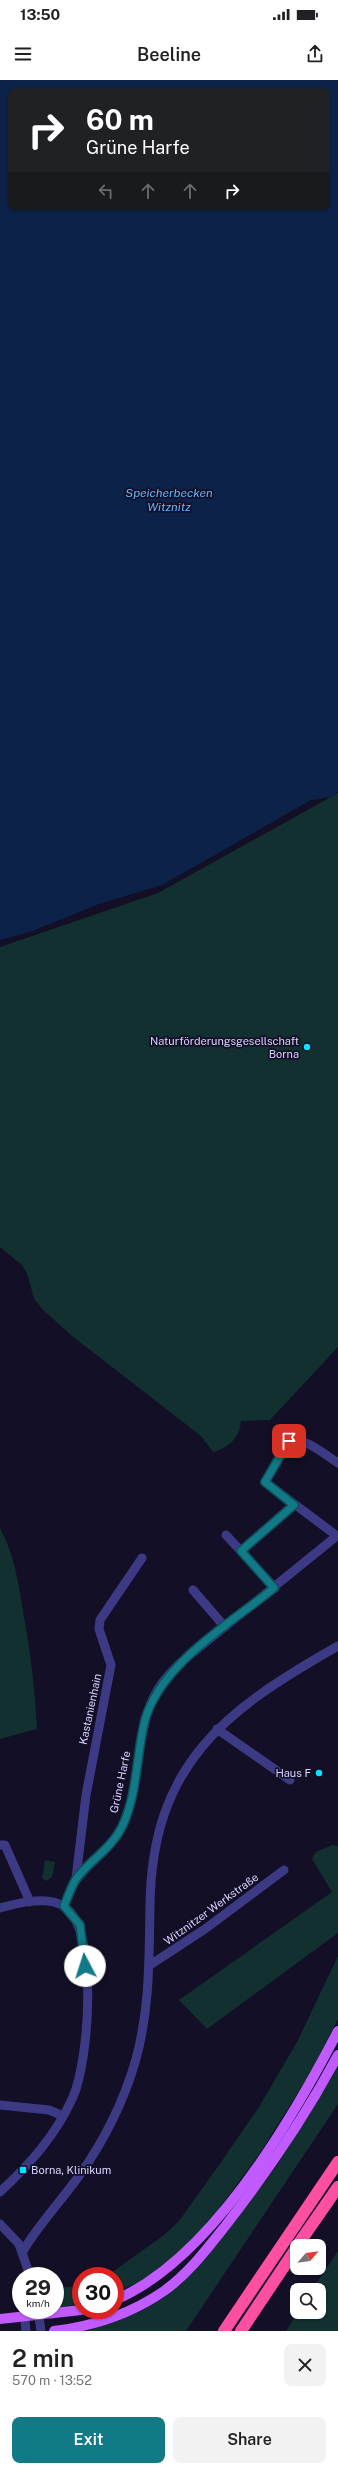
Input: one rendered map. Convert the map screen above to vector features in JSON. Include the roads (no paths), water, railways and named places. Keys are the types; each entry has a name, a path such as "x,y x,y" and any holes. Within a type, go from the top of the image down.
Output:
{"highway":[{"path":"224,2331 338,2162"},
{"path":"302,2239 338,2187"},
{"path":"241,2331 290,2257"}],"main road":[{"path":"124,2295 158,2277 204,2234 268,2150 306,2090 338,2031"},
{"path":"54,2331 77,2328 110,2319 134,2309 165,2290 191,2268 266,2172 309,2106 338,2055"},
{"path":"0,2319 12,2316"}],"street":[{"name":"Grüne Harfe","path":"64,1906 76,1879 115,1839 122,1827 130,1804 145,1721 158,1689 180,1663 338,1536 294,1505 265,1482 289,1441 295,1439 304,1442 338,1462"},
{"path":"241,1551 294,1505"},
{"path":"226,1534 274,1588"},
{"name":"Kastanienhain","path":"76,1879 86,1795 98,1724 111,1672 109,1654 99,1629 100,1620 142,1558"},
{"path":"193,1590 225,1627"},
{"name":"Witznitzer Werkstraße","path":"23,2251 95,2152 120,2103 136,2061 143,2030 150,1965 150,1904 154,1858 165,1808 193,1759 216,1729 243,1706 338,1646"},
{"path":"216,1729 290,1780"},
{"path":"0,1845 5,1845 30,1902"},
{"name":"Witznitzer Werkstraße","path":"150,1965 205,1929 284,1870"},
{"path":"0,1908 30,1902 53,1903 64,1906 80,1925 84,1954 88,2020 82,2070 73,2097 44,2147 0,2192"},
{"path":"0,2105 49,2110 63,2116"},
{"path":"0,2224 23,2251 26,2265"},
{"path":"25,2319 26,2331"},
{"path":"40,2319 41,2331"}],"water":[{"name":"Speicherbecken Witznitz","path":"0,80 338,80 338,792 332,797 311,800 162,885 99,904 30,932 0,940"}],"place":[{"name":"Naturförderungsgesellschaft Borna","path":"307,1047"},
{"name":"Haus F","path":"319,1773"},
{"name":"Borna, Klinikum","path":"23,2170"}]}
